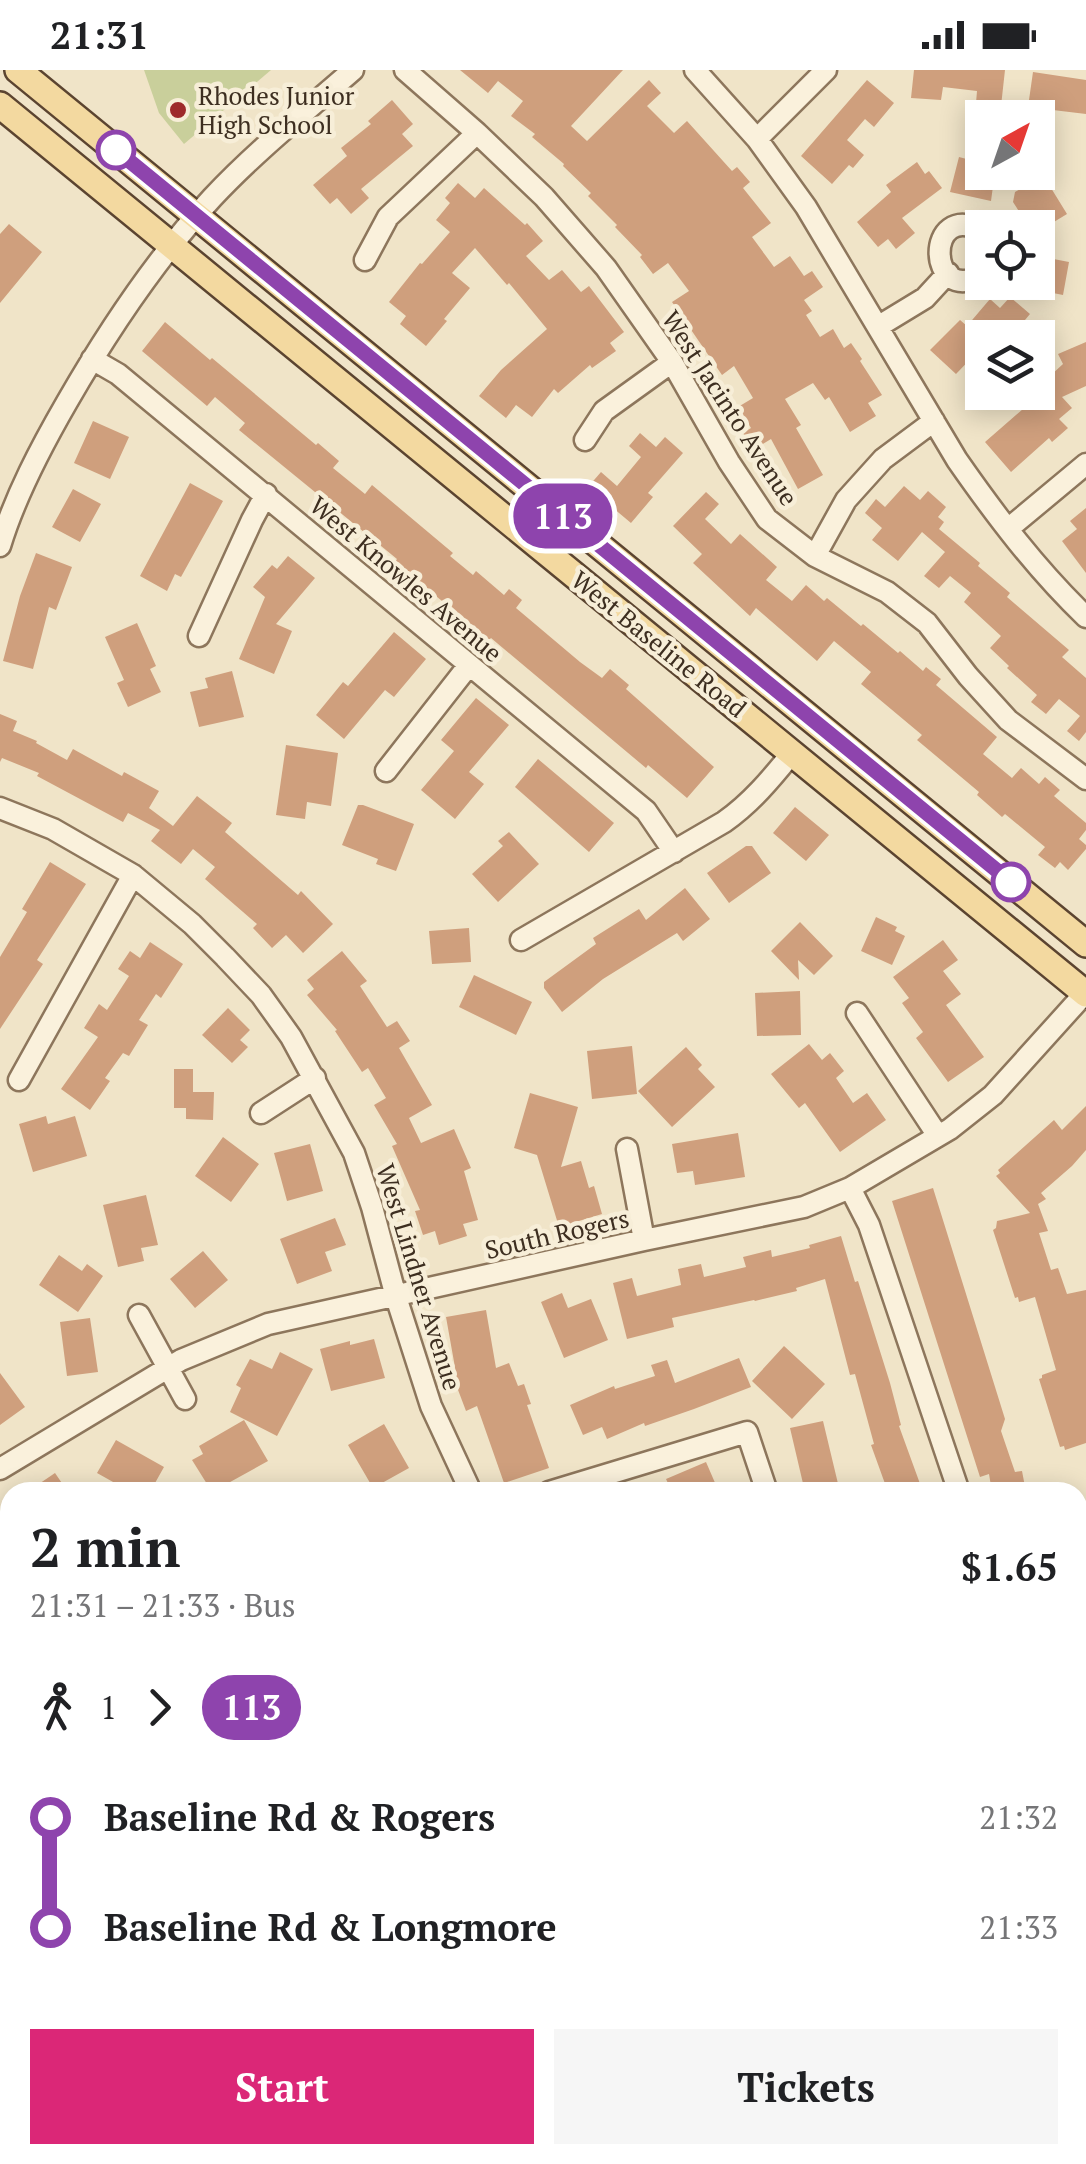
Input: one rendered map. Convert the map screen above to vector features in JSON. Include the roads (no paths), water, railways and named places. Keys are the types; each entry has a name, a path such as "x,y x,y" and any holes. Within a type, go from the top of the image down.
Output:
{"main road":[{"name":"West Baseline Road","path":"18,70 1086,944"},
{"name":"West Baseline Road","path":"0,105 1086,993"}],"street":[{"path":"0,546 42,447 128,302 196,216 255,156 352,70"},
{"name":"West Jacinto Avenue","path":"405,70 544,197 606,268 672,362 729,462 767,518 815,556 887,592 927,623 1008,720 1086,779"},
{"path":"695,70 757,140 806,206 957,460 1042,571 1086,617"},
{"path":"757,140 826,70"},
{"path":"365,260 388,216 477,133"},
{"path":"965,226 944,235 938,253 948,273 965,280"},
{"path":"878,326 925,298 948,273"},
{"name":"West Knowles Avenue","path":"92,359 118,374 266,494 646,811 674,852"},
{"path":"585,440 604,411 672,362"},
{"path":"815,556 846,500 883,459 934,421"},
{"path":"1008,529 1086,464"},
{"path":"199,636 266,494"},
{"path":"386,771 469,665"},
{"path":"520,940 742,809 792,753"},
{"name":"West Lindner Avenue","path":"0,808 52,829 132,875 192,924 261,995 292,1037 354,1153 431,1406 466,1482"},
{"path":"19,1080 132,875"},
{"name":"South Rogers","path":"0,1469 181,1360 268,1324 804,1207 850,1188 938,1136 992,1095 1086,993"},
{"path":"857,1013 938,1136"},
{"path":"261,1113 315,1078"},
{"path":"628,1149 644,1240"},
{"path":"850,1188 869,1225 955,1482"},
{"path":"138,1314 185,1399"},
{"path":"582,1482 747,1432 763,1482"}],"place":[{"name":"Rhodes Junior High School","path":"178,110"}]}
